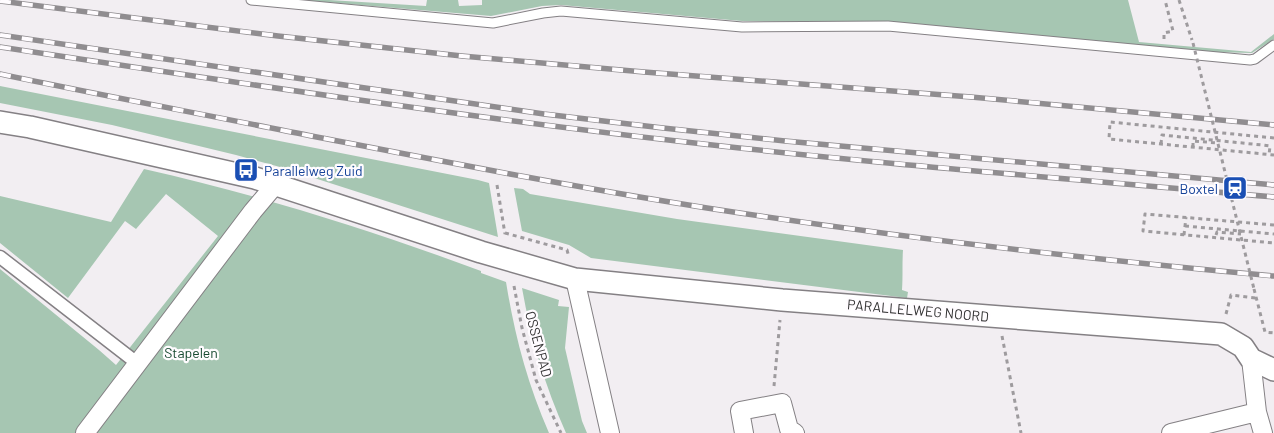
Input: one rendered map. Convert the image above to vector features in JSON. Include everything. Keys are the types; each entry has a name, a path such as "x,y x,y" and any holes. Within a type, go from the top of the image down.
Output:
{"street":[{"path":"0,122 49,131 247,176 482,252 575,279 610,433"},
{"path":"86,433 276,185"},
{"path":"0,258 138,363"},
{"name":"PARALLELWEG NOORD","path":"575,279 782,300 1221,334 1243,347 1251,359 1274,370"},
{"path":"1251,359 1257,412 1263,433"},
{"path":"744,433 740,411 782,403 789,428 795,433"},
{"path":"1171,433 1257,412"}],"lane":[{"path":"251,0 492,22 543,12 562,11 742,27 888,26 1250,60 1274,45"}],"path":[{"path":"1164,41 1164,33 1173,31 1165,0"},
{"path":"1179,0 1193,43 1264,332 1274,333"},
{"path":"1269,155 1272,138 1110,122 1109,139 1193,146 1274,156"},
{"path":"1161,144 1162,127"},
{"path":"1162,135 1217,142"},
{"path":"1193,146 1193,141 1270,146"},
{"path":"497,185 506,239"},
{"path":"1274,225 1145,214 1143,231 1274,243"},
{"path":"1184,235 1186,217"},
{"path":"1185,226 1241,233"},
{"path":"1216,235 1217,232 1274,234"},
{"path":"505,233 554,246"},
{"name":"OSSENPAD","path":"514,286 522,328 536,380 561,433"},
{"path":"1231,295 1256,298"},
{"path":"772,404 782,300"},
{"path":"998,317 1021,433"}],"green space":[{"path":"301,0 426,6 427,0 458,0 459,6 482,5 482,0 1128,0 1139,42 1251,52 1274,34 1274,39 1252,53 1213,52 888,22 742,21 561,5 542,6 491,16"},
{"path":"0,86 489,183 498,237 280,167 236,155 112,125 0,103"},
{"name":"Stapelen","path":"144,169 230,190 314,214 440,256 506,282 513,322 523,359 534,396 549,433 0,433 0,269 116,365 218,236 166,194 136,229 125,221 68,298 0,243 0,196 111,222"},
{"path":"514,188 523,189 530,194 677,219 903,250 902,290 908,292 907,298 591,258 569,245 522,231"},
{"path":"522,288 559,300 558,306 569,307 565,348 582,421 587,433 566,433 540,362"}],"railway":[{"path":"0,1 278,36 462,56 971,97 1274,125"},
{"path":"0,35 544,114 785,141 1274,185"},
{"path":"0,47 253,85 592,131 900,164 1274,197"},
{"path":"0,74 444,161 707,208 990,246 1274,276"}],"place":[{"name":"Parallelweg Zuid","path":"246,170"},
{"name":"Boxtel","path":"1235,188"}]}
